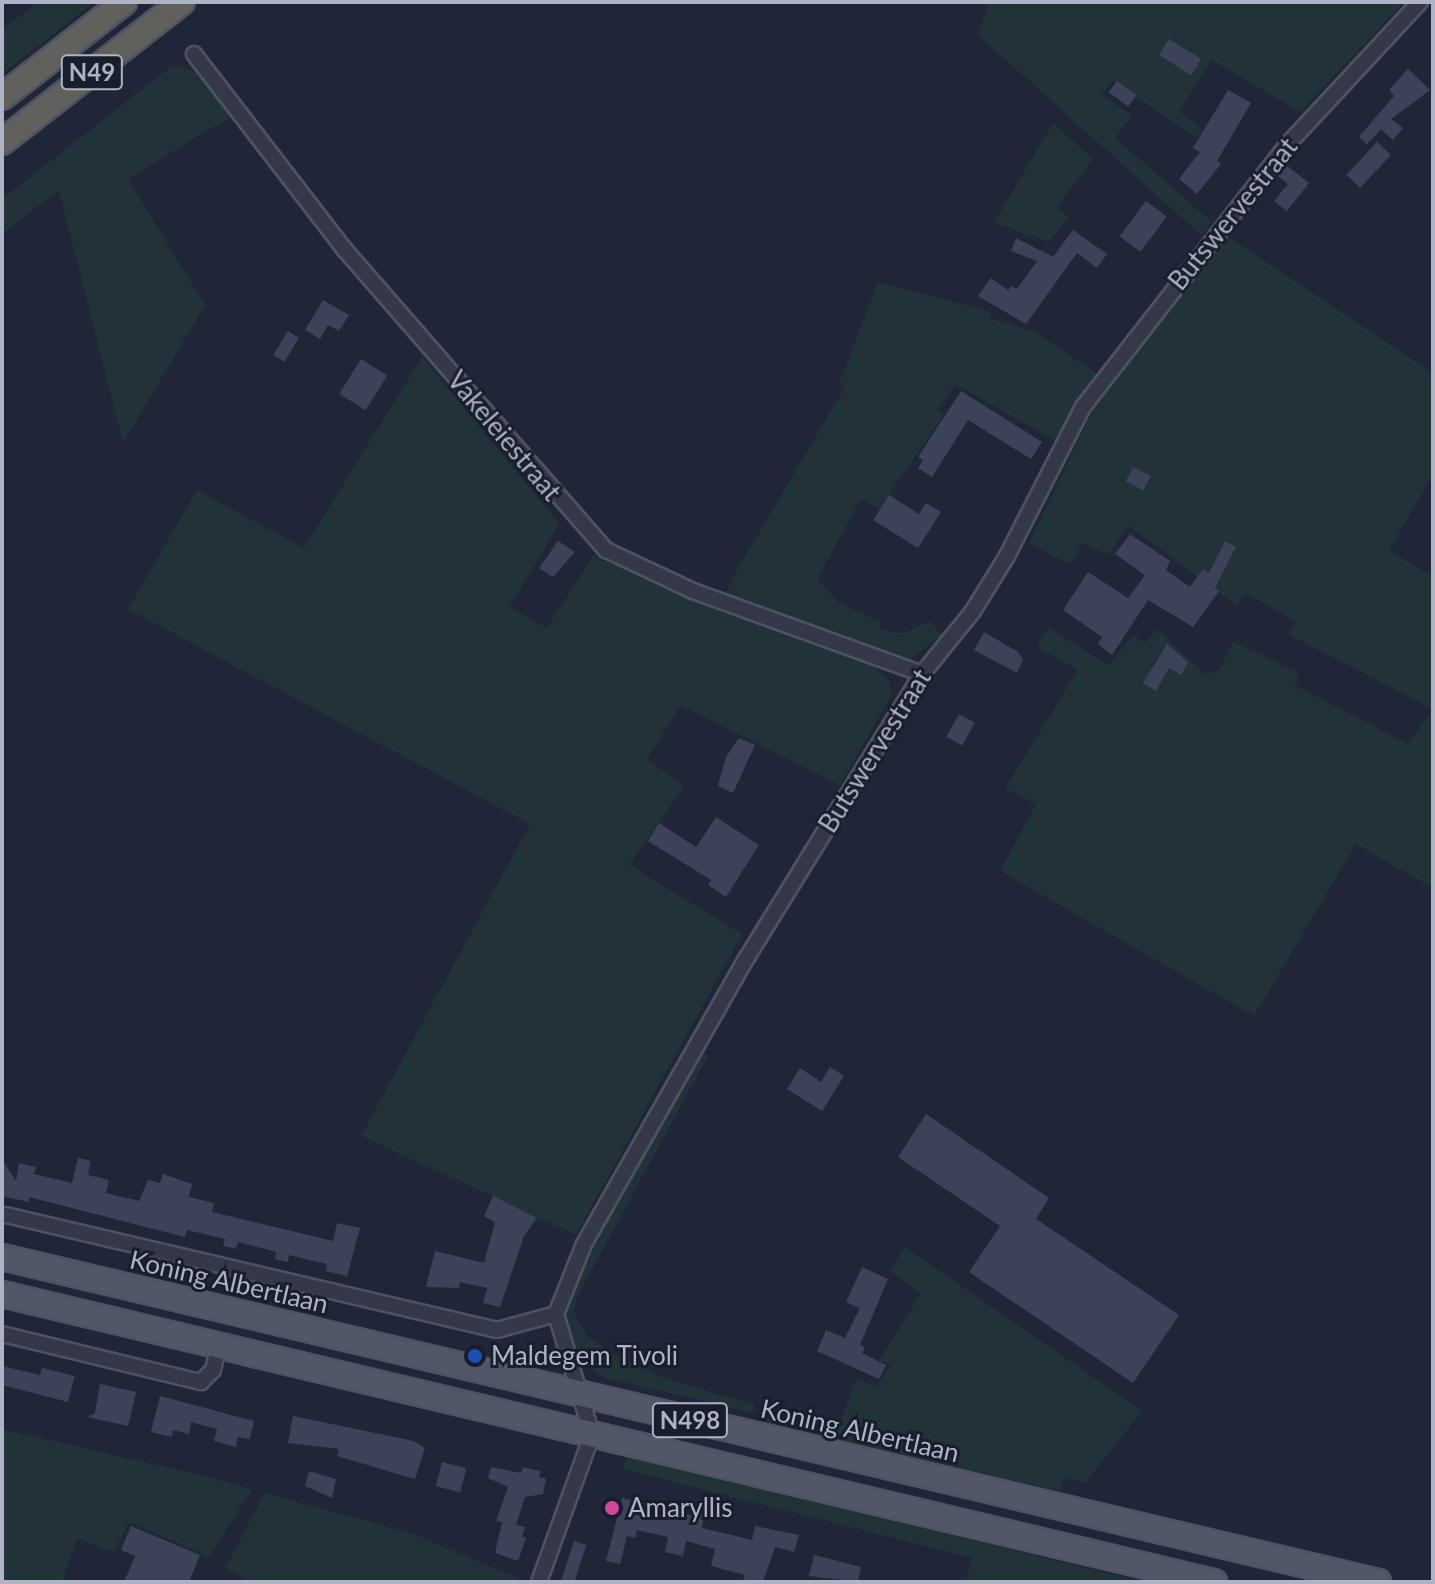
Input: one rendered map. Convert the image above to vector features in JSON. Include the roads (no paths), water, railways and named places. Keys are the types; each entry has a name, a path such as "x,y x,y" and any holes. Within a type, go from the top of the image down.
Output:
{"highway":[{"name":"N49","path":"2,97 124,2"},
{"name":"N49","path":"2,142 182,2"}],"main road":[{"name":"Koning Albertlaan","path":"2,1257 1378,1582"},
{"name":"N498","path":"2,1294 1214,1582"}],"street":[{"name":"Butswervestraat","path":"556,1314 584,1244 746,959 922,674 973,611 1007,556 1083,407 1288,144 1420,2"},
{"name":"Vakeleiestraat","path":"194,54 345,250 606,550 680,586 922,674"},
{"name":"Koning Albertlaan","path":"6,1215 497,1330 556,1314"},
{"path":"539,1582 592,1435 577,1393 556,1314"},
{"path":"2,1334 201,1382 213,1370 219,1345"}],"place":[{"name":"Maldegem Tivoli","path":"475,1356"},
{"name":"Amaryllis","path":"612,1508"}]}
